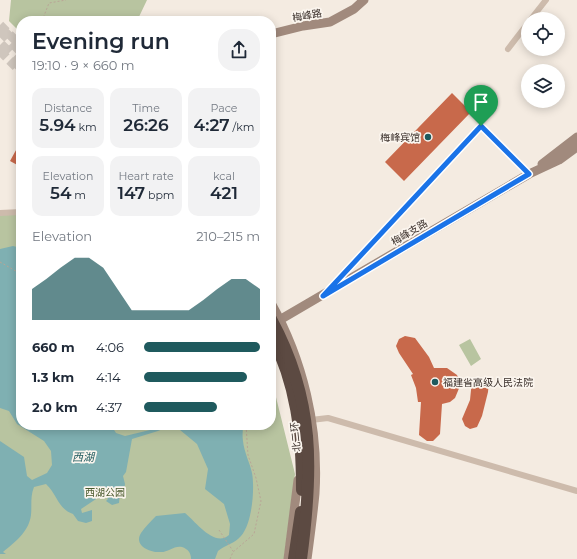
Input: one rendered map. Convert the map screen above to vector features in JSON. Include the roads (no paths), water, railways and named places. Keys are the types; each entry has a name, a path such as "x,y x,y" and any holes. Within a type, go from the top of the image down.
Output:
{"highway":[{"name":"北二环","path":"276,323 293,367 303,402 307,428 309,492 301,559"},
{"name":"北二环","path":"276,346 286,370 296,403 300,429 302,493 294,559"}],"main road":[{"name":"梅峰路","path":"276,33 303,26 330,22 354,8 364,0"},
{"name":"梅峰支路","path":"529,174 577,137"},
{"name":"梅峰支路","path":"276,320 323,296 529,174 559,160 577,147"},
{"path":"276,322 300,369 315,447 315,492 307,559"},
{"path":"276,359 291,404 298,456 298,479 288,559"}],"street":[{"path":"537,12 546,0"},
{"path":"508,49 521,32"},
{"path":"0,213 16,212"},
{"path":"311,420 328,418 577,491"}],"lane":[{"path":"323,296 481,126 529,174"}],"water":[{"name":"西湖","path":"16,247 16,422 9,411 0,408 0,249"},
{"name":"西湖","path":"27,430 114,430 116,433 125,436 150,430 160,430 132,439 126,472 123,476 125,484 124,489 120,493 119,503 112,505 106,501 108,499 100,486 96,486 96,499 81,509 82,513 92,510 92,521 86,523 78,521 73,514 64,509 46,484 34,487 30,521 27,527 12,545 3,552 6,554 0,554 0,441 24,457 27,476 32,480 47,473 52,465 51,451 44,441"},
{"path":"180,430 243,430 244,445 253,480 252,506 245,531 235,541 218,551 215,559 191,559 190,553 187,550 179,547 164,552 148,550 141,545 139,538 146,526 156,516 185,513 212,536 224,538 229,535 230,524 224,504 205,489 208,469 197,444"}],"tunnel":[{"path":"0,25 16,41"},
{"path":"0,29 16,45"},
{"path":"0,45 16,61"},
{"path":"0,51 16,67"}],"place":[{"name":"梅峰宾馆","path":"428,137"},
{"name":"福建省高级人民法院","path":"435,382"}],"park label":[{"name":"西湖公园","path":"105,492"}]}
